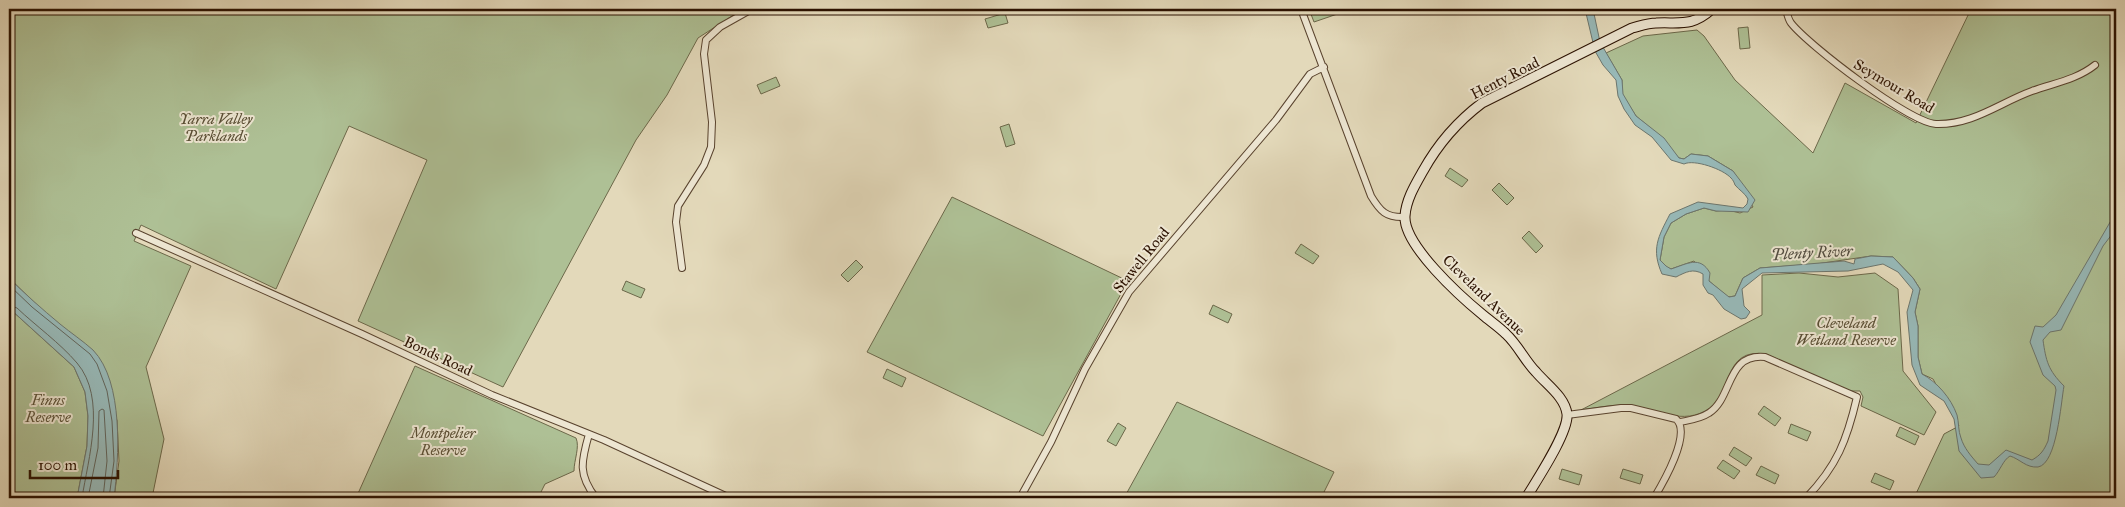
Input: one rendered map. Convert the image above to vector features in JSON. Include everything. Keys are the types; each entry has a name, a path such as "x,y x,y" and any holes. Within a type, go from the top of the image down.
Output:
{"street":[{"path":"682,268 676,222 678,206 704,165 711,147 712,122 704,54 706,40 720,27 752,9"},
{"path":"1301,9 1324,67 1370,196 1378,209 1386,215 1405,217"},
{"name":"Henty Road","path":"1405,217 1408,200 1429,161 1463,117 1482,102 1585,53 1632,28 1654,23 1689,24 1702,18 1712,9"},
{"name":"Seymour Road","path":"1786,9 1790,22 1848,73 1885,99 1933,124 1954,124 1980,116 2030,92 2084,73 2095,65"},
{"name":"Stawell Road","path":"1020,498 1051,442 1085,369 1129,292 1276,120 1310,74 1324,67"},
{"name":"Cleveland Avenue","path":"1405,217 1406,228 1414,244 1454,289 1506,334 1534,370 1562,399 1567,415"},
{"name":"Bonds Road","path":"136,233 362,334 492,395 589,434 730,498"},
{"path":"1526,498 1563,432 1567,415 1626,408 1676,419 1680,422 1697,418 1710,412 1720,402 1733,372 1745,360 1756,356 1765,356 1857,397 1844,444 1819,485 1806,498"},
{"path":"1654,498 1675,456 1681,432 1680,422"},
{"path":"589,434 583,453 582,469 586,484 596,498"}],"green space":[{"name":"Yarra Valley Parklands","path":"9,9 743,9 698,38 667,95 636,140 503,387 358,321 427,160 349,126 276,289 141,225 134,241 191,266 146,367 164,439 152,498 114,498 119,461 117,420 35,303 9,278"},
{"path":"1309,9 1352,9 1314,22"},
{"path":"1971,9 2116,9 2116,498 1914,498 1944,434 1959,426 1933,379 1922,374 1918,357 1918,326 1915,312 1920,289 1913,278 1893,257 1871,256 1816,264 1760,268 1743,278 1735,296 1728,297 1709,281 1694,261 1671,269 1666,267 1660,260 1664,237 1671,223 1686,214 1704,208 1740,213 1753,207 1733,171 1708,156 1691,154 1684,159 1679,158 1654,131 1636,116 1622,94 1622,80 1606,53 1643,36 1697,30 1704,36 1735,80 1813,153 1845,83 1916,123"},
{"path":"1005,13 1008,23 988,28 985,19"},
{"path":"1748,27 1750,48 1740,49 1738,28"},
{"path":"776,77 780,86 761,94 757,85"},
{"path":"1009,124 1015,144 1006,147 1000,127"},
{"path":"1450,168 1468,180 1462,187 1445,176"},
{"path":"1499,183 1514,198 1507,205 1492,190"},
{"path":"952,197 1128,281 1043,436 867,352"},
{"path":"1529,231 1543,246 1536,253 1522,238"},
{"path":"1301,244 1319,256 1313,264 1295,253"},
{"path":"856,260 863,267 848,282 841,275"},
{"name":"Cleveland Wetland Reserve","path":"1799,273 1838,277 1875,273 1898,289 1903,371 1936,412 1924,435 1861,406 1863,397 1860,391 1850,391 1766,354 1752,354 1742,358 1735,365 1714,404 1705,411 1695,415 1674,416 1623,405 1581,410 1762,315 1762,275"},
{"path":"626,281 645,289 641,298 622,290"},
{"path":"1213,305 1232,314 1228,323 1209,314"},
{"name":"Finns Reserve","path":"9,308 74,367 85,392 88,416 87,446 77,498 9,498"},
{"name":"Montpelier Reserve","path":"415,366 576,438 574,471 545,484 538,498 356,498"},
{"path":"887,369 906,378 902,387 883,378"},
{"path":"1177,402 1334,472 1321,498 1124,498"},
{"path":"1764,406 1781,418 1775,426 1758,414"},
{"path":"1118,423 1126,428 1116,446 1107,441"},
{"path":"1791,424 1811,432 1807,441 1788,433"},
{"path":"1900,427 1919,436 1915,445 1896,436"},
{"path":"1734,447 1752,458 1746,466 1729,455"},
{"path":"1723,460 1740,471 1734,479 1717,468"},
{"path":"1761,466 1779,475 1775,484 1756,475"},
{"path":"1562,469 1582,475 1579,485 1559,479"},
{"path":"1623,469 1643,475 1640,484 1620,478"},
{"path":"1875,473 1894,481 1890,490 1871,482"}],"water":[{"path":"1585,9 1593,9 1600,42 1622,80 1623,94 1636,116 1664,138 1679,158 1684,159 1691,154 1708,156 1733,171 1755,200 1748,212 1716,211 1704,208 1686,214 1671,223 1664,237 1660,260 1671,269 1693,262 1702,264 1710,273 1709,281 1729,297 1735,296 1743,278 1760,268 1844,261 1854,264 1855,259 1871,256 1893,257 1913,278 1920,289 1915,312 1918,326 1918,357 1922,374 1938,386 1951,403 1957,415 1962,442 1978,464 1989,465 2006,450 2032,460 2045,447 2048,441 2056,390 2055,386 2043,375 2030,342 2035,326 2043,327 2056,315 2116,212 2116,229 2103,246 2061,330 2050,332 2043,340 2049,365 2054,375 2064,386 2054,444 2050,455 2044,463 2034,467 2010,456 2005,460 1994,477 1981,478 1959,451 1954,419 1944,401 1920,385 1912,365 1907,312 1913,290 1898,272 1883,264 1848,271 1762,273 1742,289 1744,306 1750,312 1746,318 1741,319 1724,309 1713,295 1708,293 1703,285 1703,274 1693,271 1676,277 1662,274 1657,257 1657,243 1670,214 1698,202 1743,208 1747,204 1748,199 1731,178 1722,171 1701,164 1684,164 1671,160 1652,137 1635,125 1618,96 1616,80 1603,65 1595,51"},
{"path":"9,278 27,296 93,350 103,364 115,400 117,421 118,442 114,498 77,498 87,446 88,416 85,392 74,367 9,308"}],"water label":[{"name":"Plenty River","path":"1812,252"}]}
